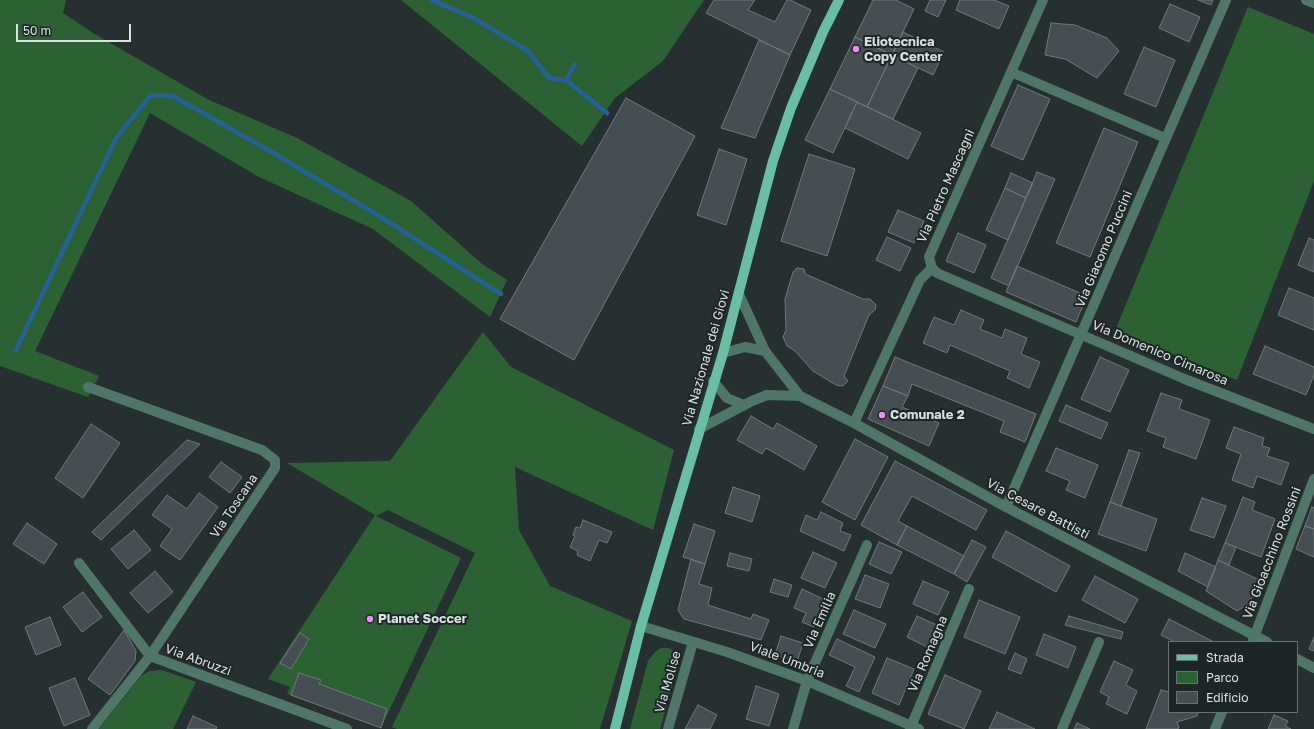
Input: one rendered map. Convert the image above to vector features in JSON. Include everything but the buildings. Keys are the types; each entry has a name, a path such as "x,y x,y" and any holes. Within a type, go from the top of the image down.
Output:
{"main road":[{"name":"Via Nazionale dei Giovi","path":"615,729 641,626 713,381 723,353 739,294 757,217 781,138 791,108 823,32 839,0"}],"street":[{"name":"Via Pietro Mascagni","path":"932,268 929,257 1043,0"},
{"name":"Via Giacomo Puccini","path":"1006,507 1082,335 1165,138 1226,0"},
{"path":"1306,0 1314,3"},
{"path":"1011,72 1165,138"},
{"path":"854,424 920,280 932,268"},
{"name":"Via Domenico Cimarosa","path":"932,268 937,273 1187,380 1314,429"},
{"name":"Via Cesare Battisti","path":"739,294 765,351 800,396 1253,639"},
{"path":"723,353 745,347 765,351"},
{"path":"713,381 727,398 744,405"},
{"name":"Via Toscana","path":"88,386 262,450 275,460 275,468 150,656 92,729"},
{"name":"Via Cesare Battisti","path":"699,429 744,405 767,395 800,396"},
{"name":"Via Gioacchino Rossini","path":"1253,639 1314,479"},
{"name":"Via Emilia","path":"793,729 807,681 867,545"},
{"name":"Via Abruzzi","path":"79,564 150,656 340,728"},
{"name":"Via Romagna","path":"913,728 969,589"},
{"name":"Viale Umbria","path":"641,626 727,652 807,681 913,728"},
{"name":"Via Molise","path":"668,729 693,642"},
{"path":"1062,729 1099,642"},
{"path":"1298,660 1314,668"},
{"path":"1215,729 1222,713"}],"green space":[{"path":"0,0 66,0 63,13 93,33 209,100 297,138 411,201 482,264 507,280 490,317 373,229 259,177 150,113 35,351 99,376 88,397 0,366"},
{"path":"401,0 704,0 663,61 615,98 582,146"},
{"path":"1248,7 1314,34 1314,181 1237,380 1115,331"},
{"path":"483,332 511,367 674,450 653,530 515,467 519,530 550,586 632,621 600,729 397,729 392,727 475,553 388,510 376,516 461,558 381,728 287,694 290,687 268,679 375,515 287,463 390,461"},
{"path":"661,648 669,648 676,652 679,661 660,729 630,729 648,661 655,652"},
{"path":"162,670 196,682 173,729 99,729 141,676 149,671"}],"waterway":[{"path":"432,0 474,18 527,50 549,78 566,80 575,64"},
{"path":"566,80 607,113"},
{"path":"16,350 116,138 151,95 173,96 270,151 378,215 501,294"}],"place":[{"name":"Eliotecnica Copy Center","path":"856,49"},
{"name":"Comunale 2","path":"882,415"},
{"name":"Planet Soccer","path":"370,619"}]}
